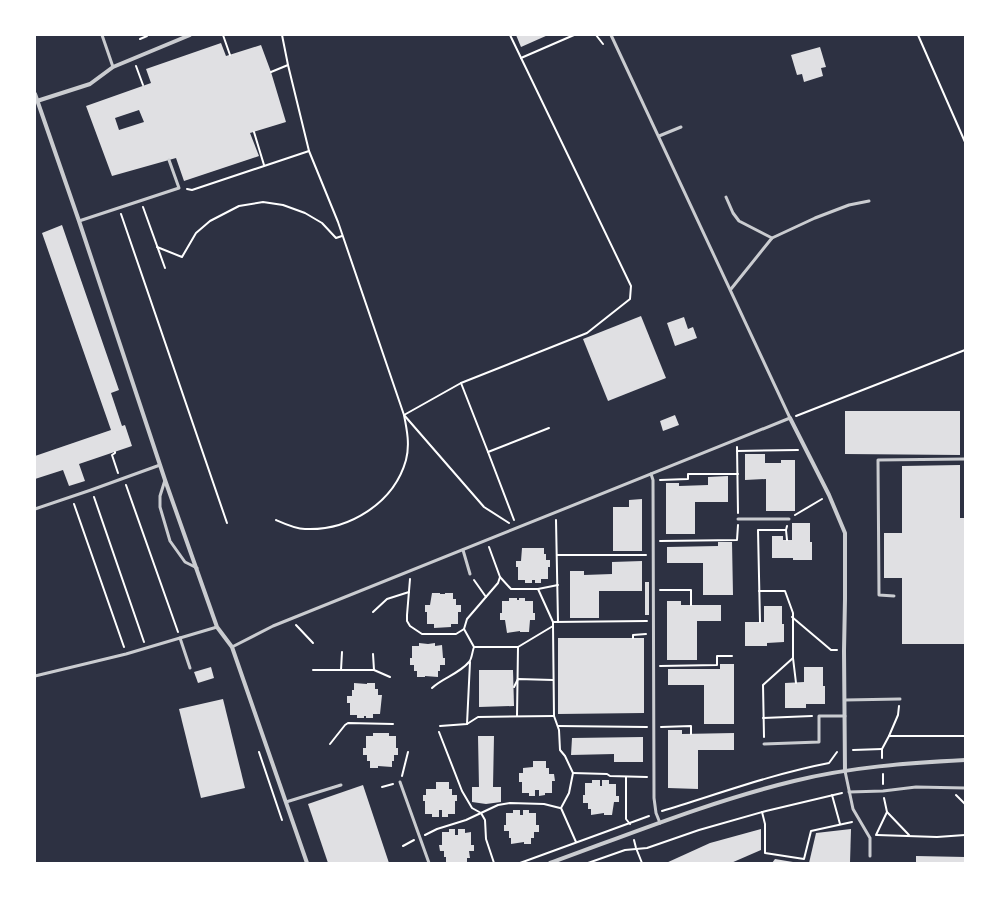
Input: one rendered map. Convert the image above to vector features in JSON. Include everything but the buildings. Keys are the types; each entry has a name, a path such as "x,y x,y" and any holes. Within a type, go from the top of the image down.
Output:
{"street":[{"path":"37,101 90,84 113,67 190,35"},
{"path":"35,94 165,480 217,627 232,647 307,863"},
{"path":"790,418 829,495 845,533 845,771"},
{"path":"550,863 718,803 794,781 845,771 883,766 965,760"}],"lane":[{"path":"102,35 113,67"},
{"path":"232,647 273,626 790,418 611,35"},
{"path":"659,136 681,127"},
{"path":"79,221 180,188 169,160"},
{"path":"726,196 733,213 739,221 772,238"},
{"path":"731,289 772,238 815,218 842,208 869,201"},
{"path":"894,596 879,595 878,460 965,459"},
{"path":"35,509 160,465"},
{"path":"650,474 653,480 654,777 656,813 660,823"},
{"path":"165,480 160,496 160,507 170,541 185,562 197,568"},
{"path":"738,519 789,519"},
{"path":"464,550 470,574"},
{"path":"35,676 126,654 217,627"},
{"path":"180,638 190,668"},
{"path":"845,700 900,699"},
{"path":"764,744 819,742 819,716 845,716"},
{"path":"845,771 853,810 870,838 870,856"},
{"path":"400,782 429,863"},
{"path":"286,802 341,785"},
{"path":"849,792 883,791 916,787 965,788"}],"path":[{"path":"223,35 230,55"},
{"path":"276,520 304,529 325,528 353,520 374,508 400,476 406,459 408,436 404,415 342,236 309,151 282,35"},
{"path":"404,415 461,383 587,333 630,299 631,286 510,35"},
{"path":"521,58 574,35"},
{"path":"596,35 603,44"},
{"path":"918,35 965,142"},
{"path":"140,39 147,36"},
{"path":"134,58 143,85"},
{"path":"271,72 288,65"},
{"path":"254,132 264,165"},
{"path":"180,188 192,190 309,151"},
{"path":"141,200 165,268"},
{"path":"157,247 182,257 196,233 210,221 238,206 263,202 283,205 305,212 322,223 336,238 342,236"},
{"path":"118,208 227,523"},
{"path":"790,418 965,350"},
{"path":"461,383 516,528"},
{"path":"404,415 484,507 516,528"},
{"path":"488,452 550,428"},
{"path":"653,541 737,540 738,474 736,440"},
{"path":"737,451 807,450"},
{"path":"115,452 115,454 112,455 180,638"},
{"path":"653,480 688,479 688,474 738,474"},
{"path":"91,490 146,648"},
{"path":"71,497 126,654"},
{"path":"555,513 558,622"},
{"path":"760,530 758,530 760,622"},
{"path":"786,530 787,540"},
{"path":"487,540 500,577 511,589 538,589 558,584"},
{"path":"557,555 653,554"},
{"path":"410,572 407,607 408,621 410,626 422,634 456,634 464,629 467,619 498,584 500,577"},
{"path":"470,574 486,597"},
{"path":"538,589 553,622 554,716 558,726 560,750 565,756 573,773 569,794 561,808"},
{"path":"653,590 690,590 690,605"},
{"path":"759,591 785,591 793,614 793,658 796,682"},
{"path":"373,612 387,600 409,592"},
{"path":"792,617 831,650 844,651"},
{"path":"293,618 295,624 313,643"},
{"path":"553,622 653,621"},
{"path":"474,647 518,647 553,626"},
{"path":"464,629 474,647 470,662 467,724"},
{"path":"633,638 633,634 646,634"},
{"path":"517,716 518,647"},
{"path":"341,670 342,652"},
{"path":"373,654 374,670"},
{"path":"654,666 717,665 717,656 732,656"},
{"path":"764,744 763,685 793,658"},
{"path":"432,688 470,662"},
{"path":"313,670 374,670 390,677"},
{"path":"518,680 553,680"},
{"path":"514,687 518,680"},
{"path":"900,699 898,715 882,749 883,791 887,812 910,836"},
{"path":"440,726 467,724 478,717 554,716"},
{"path":"764,718 819,716"},
{"path":"330,744 348,723 393,724"},
{"path":"558,726 691,726 691,734"},
{"path":"439,732 462,791 472,808 481,813 485,820 486,839 494,863"},
{"path":"889,736 965,736"},
{"path":"256,745 285,827"},
{"path":"382,787 400,782 408,752"},
{"path":"573,773 607,774 610,776 626,777 654,777"},
{"path":"626,777 626,819 630,823 636,848 642,863"},
{"path":"588,863 625,850 647,848 699,830 762,812 849,792"},
{"path":"832,795 840,825"},
{"path":"403,846 437,828 466,820 498,805 510,803 544,804 561,808"},
{"path":"561,808 576,842"},
{"path":"762,812 765,824 765,853 804,859"},
{"path":"876,835 887,812"},
{"path":"803,863 811,831 860,820"},
{"path":"870,838 876,835 937,837 965,835"}]}
